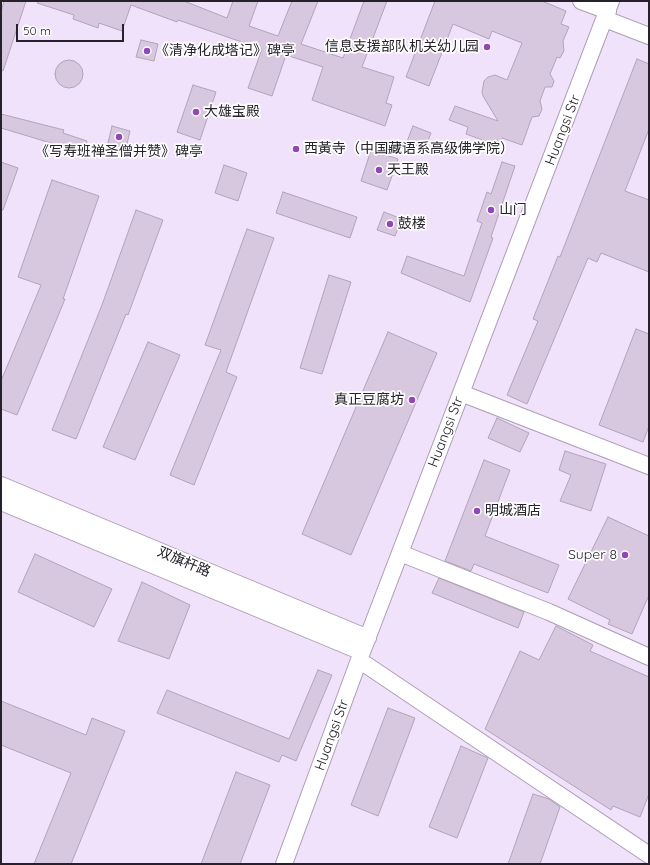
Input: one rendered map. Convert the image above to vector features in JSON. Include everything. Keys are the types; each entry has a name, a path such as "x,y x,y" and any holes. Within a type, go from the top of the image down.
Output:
{"street":[{"path":"581,1 608,10 649,36"},
{"name":"Huangsi Str","path":"284,864 363,650 608,10"},
{"path":"461,393 649,466"},
{"name":"双旗杆路","path":"1,485 363,650"},
{"path":"1,502 363,650 649,855"},
{"path":"400,554 549,612 649,657"}],"building":[{"path":"4,1 26,1 3,71 1,70 1,12"},
{"path":"38,1 184,1 227,18 233,1 258,1 249,26 278,36 292,1 318,1 301,44 343,58 364,1 387,1 362,67 394,77 386,103 392,105 385,126 312,100 323,67 286,55 272,96 248,88 262,49 178,20 177,22 131,5 122,31 99,23 98,28 73,19 74,15 37,3"},
{"path":"435,1 542,1 566,11 561,24 569,27 563,41 564,51 560,58 557,57 550,74 554,81 552,87 545,87 540,101 542,109 539,116 532,117 522,145 502,138 499,146 466,134 468,127 449,120 455,106 498,121 483,96 482,92 484,81 488,77 495,75 507,80 522,43 492,31 489,39 453,24 429,86 406,77"},
{"name":"《清净化成塔记》碑亭","path":"141,40 158,44 154,61 136,57"},
{"path":"637,59 649,64 649,129 625,191 649,200 649,272 601,253 597,262 588,258 527,404 507,395 538,321 533,319 558,256 560,257"},
{"path":"69,60 75,61 79,64 82,68 82,80 79,84 75,87 69,88 63,87 59,84 56,80 55,74 56,68 59,64 63,61"},
{"name":"大雄宝殿","path":"193,85 216,92 200,140 177,132"},
{"path":"1,114 64,130 63,133 87,141 84,153 1,128"},
{"name":"《写寿班禅圣僧并赞》碑亭","path":"112,126 130,131 126,148 108,143"},
{"path":"413,126 431,133 424,150 406,144"},
{"name":"天王殿","path":"371,150 398,159 387,190 361,181"},
{"path":"1,162 18,168 3,210 1,210"},
{"path":"502,162 515,166 491,237 493,238 470,302 401,273 407,256 464,276 482,223 477,221 487,192 491,194"},
{"path":"224,165 247,173 238,201 215,193"},
{"path":"52,180 99,196 63,299 65,299 17,415 1,409 1,381 41,285 18,277"},
{"path":"283,192 357,217 350,238 276,213"},
{"path":"136,210 163,220 128,315 126,314 76,439 52,430 102,305"},
{"name":"鼓楼","path":"384,212 402,219 395,236 377,230"},
{"path":"247,229 274,238 226,372 237,377 194,485 170,475 221,350 205,345"},
{"path":"329,275 351,282 322,374 300,368"},
{"path":"636,329 649,334 649,426 643,442 599,425"},
{"path":"388,332 437,353 351,555 302,534"},
{"path":"148,342 180,355 135,460 103,447"},
{"path":"497,418 529,433 520,452 488,438"},
{"path":"565,451 606,464 591,511 560,501 571,475 559,470"},
{"path":"484,460 510,470 485,536 559,565 548,593 474,564 471,571 445,561"},
{"path":"608,517 649,536 649,595 632,634 608,624 610,620 568,599"},
{"path":"35,554 112,589 94,627 18,592"},
{"path":"439,578 524,612 518,628 432,593"},
{"path":"142,582 190,605 169,659 118,641"},
{"path":"556,626 593,645 590,651 649,677 649,794 640,817 613,806 611,810 485,729 520,651 539,660"},
{"path":"318,670 332,675 296,761 282,755 279,762 157,713 167,690 289,739"},
{"path":"1,701 86,735 92,718 125,731 71,864 34,864 71,773 1,745"},
{"path":"388,708 415,718 378,816 351,805"},
{"path":"461,746 488,758 457,838 429,827"},
{"path":"236,772 270,785 240,864 201,864"},
{"path":"533,794 549,799 560,807 540,864 508,864"}],"place":[{"name":"信息支援部队机关幼儿园","path":"487,47"},
{"name":"《清净化成塔记》碑亭","path":"147,51"},
{"name":"大雄宝殿","path":"196,112"},
{"name":"《写寿班禅圣僧并赞》碑亭","path":"119,137"},
{"name":"西黃寺（中国藏语系高级佛学院）","path":"296,149"},
{"name":"天王殿","path":"379,170"},
{"name":"山门","path":"491,210"},
{"name":"鼓楼","path":"390,224"},
{"name":"真正豆腐坊","path":"412,400"},
{"name":"明城酒店","path":"477,511"},
{"name":"Super 8","path":"625,555"}]}
